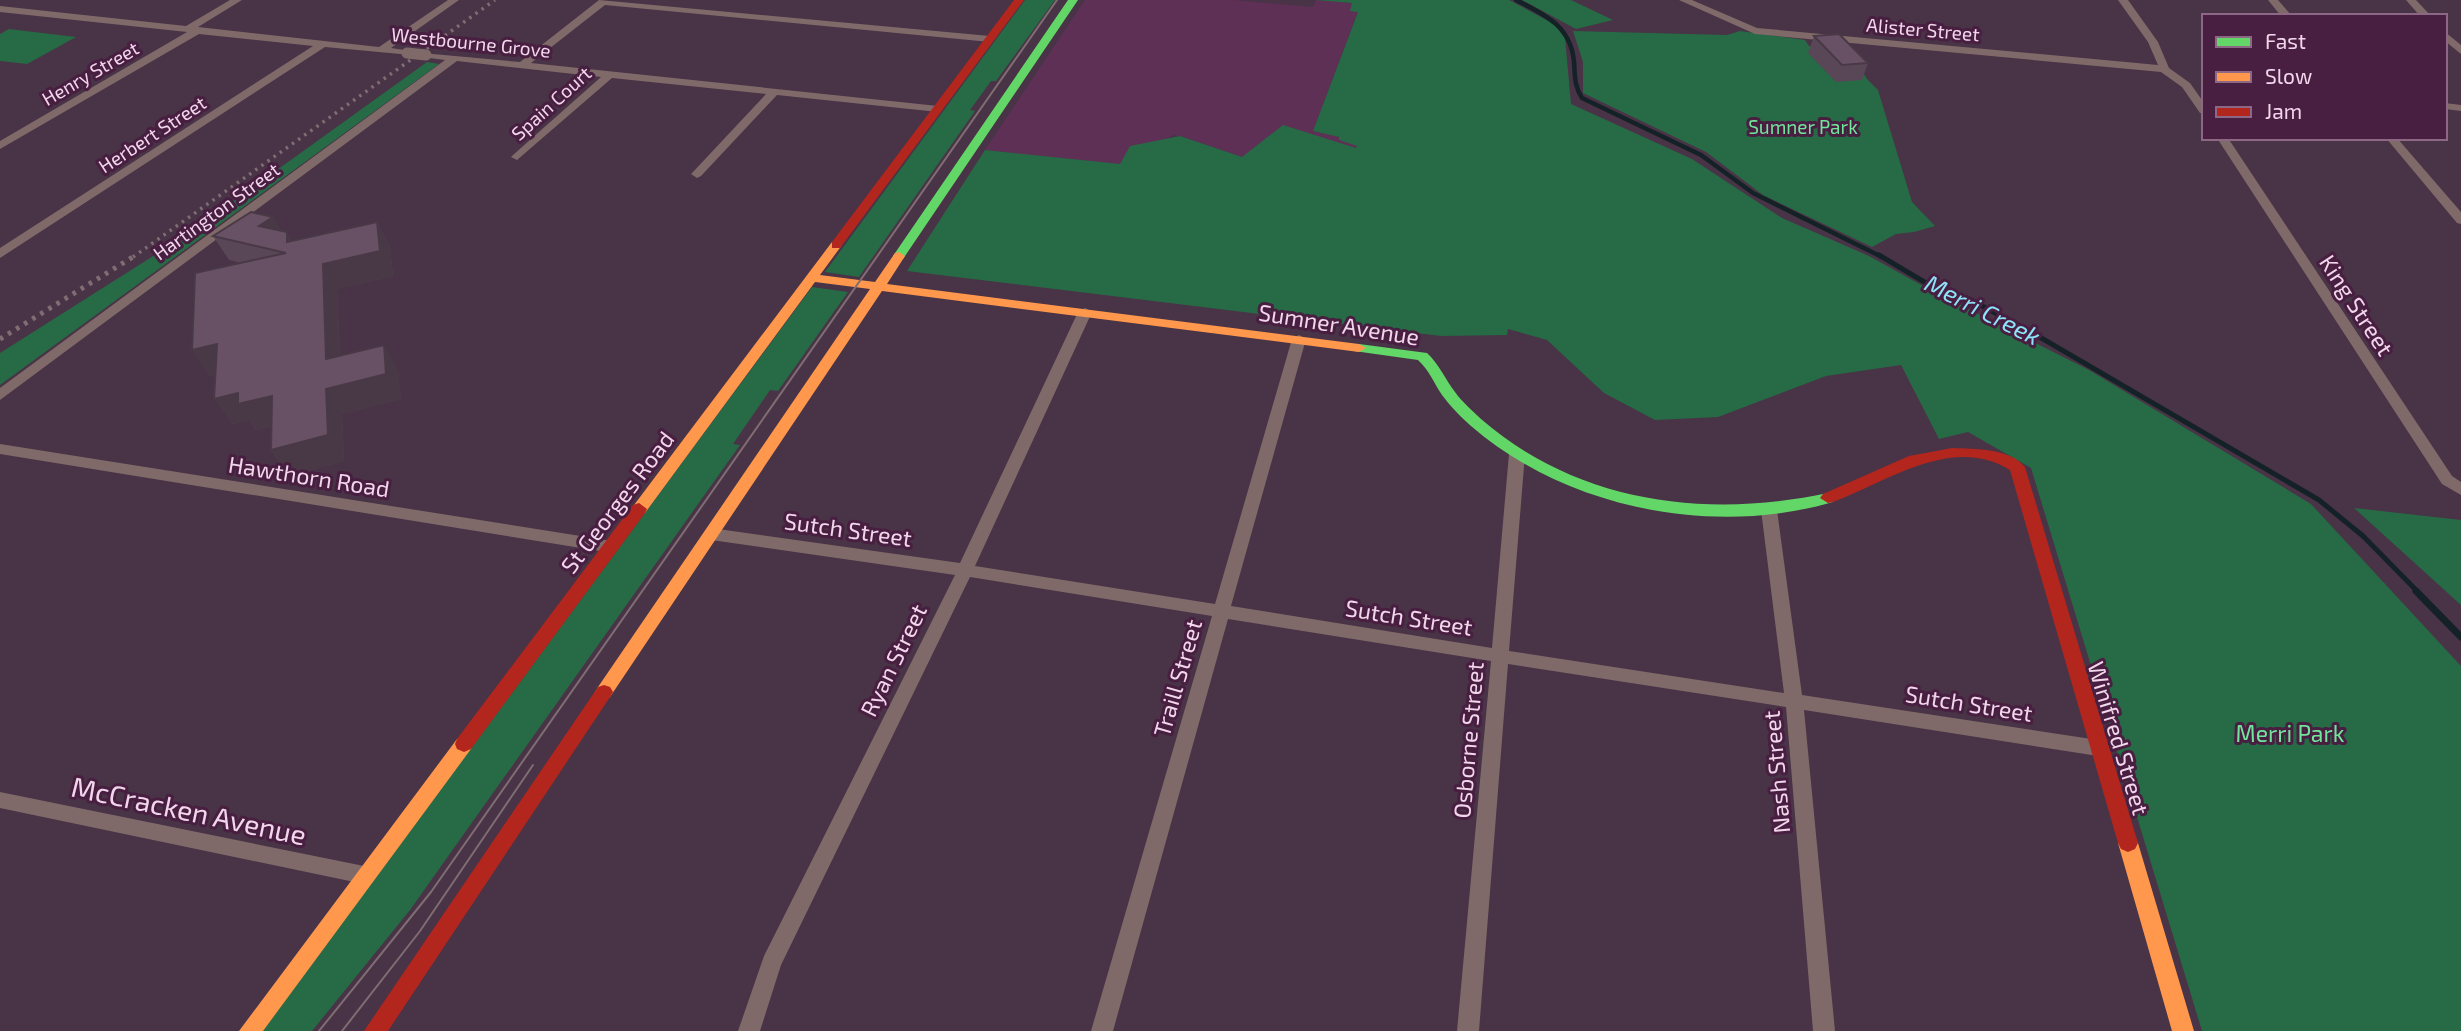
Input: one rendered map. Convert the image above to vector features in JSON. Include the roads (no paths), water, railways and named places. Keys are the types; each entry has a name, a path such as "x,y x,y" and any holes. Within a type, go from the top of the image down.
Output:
{"main road":[{"name":"St Georges Road","path":"250,1031 1019,0"},
{"path":"375,1031 1073,0"},
{"name":"Sumner Avenue","path":"812,278 1422,356 1450,398 1471,419 1517,454 1549,471 1622,497 1706,510 1769,510 1836,496 1900,464 1933,455 1977,455 2010,460"},
{"name":"Winifred Street","path":"2010,460 2017,467 2183,1031"}],"street":[{"name":"Henry Street","path":"0,146 237,0"},
{"path":"381,50 454,0"},
{"name":"Alister Street","path":"1684,0 1755,31 2164,69"},
{"path":"2123,0 2155,43 2164,60 2164,69 2186,85 2202,108"},
{"path":"2273,0 2285,14"},
{"path":"2411,0 2424,14"},
{"path":"522,65 604,1 990,39"},
{"name":"Westbourne Grove","path":"0,9 938,109"},
{"path":"6,20 23,12"},
{"path":"2447,37 2461,51"},
{"name":"Herbert Street","path":"0,254 323,44"},
{"name":"Hartington Street","path":"0,395 455,58"},
{"name":"Spain Court","path":"517,157 609,75"},
{"path":"2186,85 2202,86"},
{"path":"696,174 774,92"},
{"name":"King Street","path":"2223,140 2447,480 2461,490"},
{"path":"2393,140 2461,220"},
{"name":"Ryan Street","path":"749,1031 771,963 965,570 1085,312"},
{"name":"Traill Street","path":"1102,1031 1299,339"},
{"name":"Hawthorn Road","path":"0,449 612,547"},
{"name":"Osborne Street","path":"1468,1031 1517,454"},
{"name":"Nash Street","path":"1769,510 1794,701 1824,1031"},
{"name":"Sutch Street","path":"711,534 965,570 2098,748"},
{"name":"McCracken Avenue","path":"0,800 368,875"}],"waterway":[{"name":"Merri Creek","path":"1516,0 1546,16 1562,30 1572,49 1576,85 1582,98 1701,155 1753,193 1882,257"},
{"name":"Merri Creek","path":"1879,255 1926,283 1971,300 2031,332 2319,500 2363,536 2418,592"},
{"name":"Merri Creek","path":"2416,591 2461,637"}],"tram line":[{"path":"319,1031 431,892 1057,0"},
{"path":"342,1031 420,931 533,765"}],"railway":[{"path":"135,256 495,0"},
{"path":"0,339 135,256"}],"park label":[{"name":"Sumner Park","path":"1803,126"},
{"name":"Merri Park","path":"2290,733"}]}
